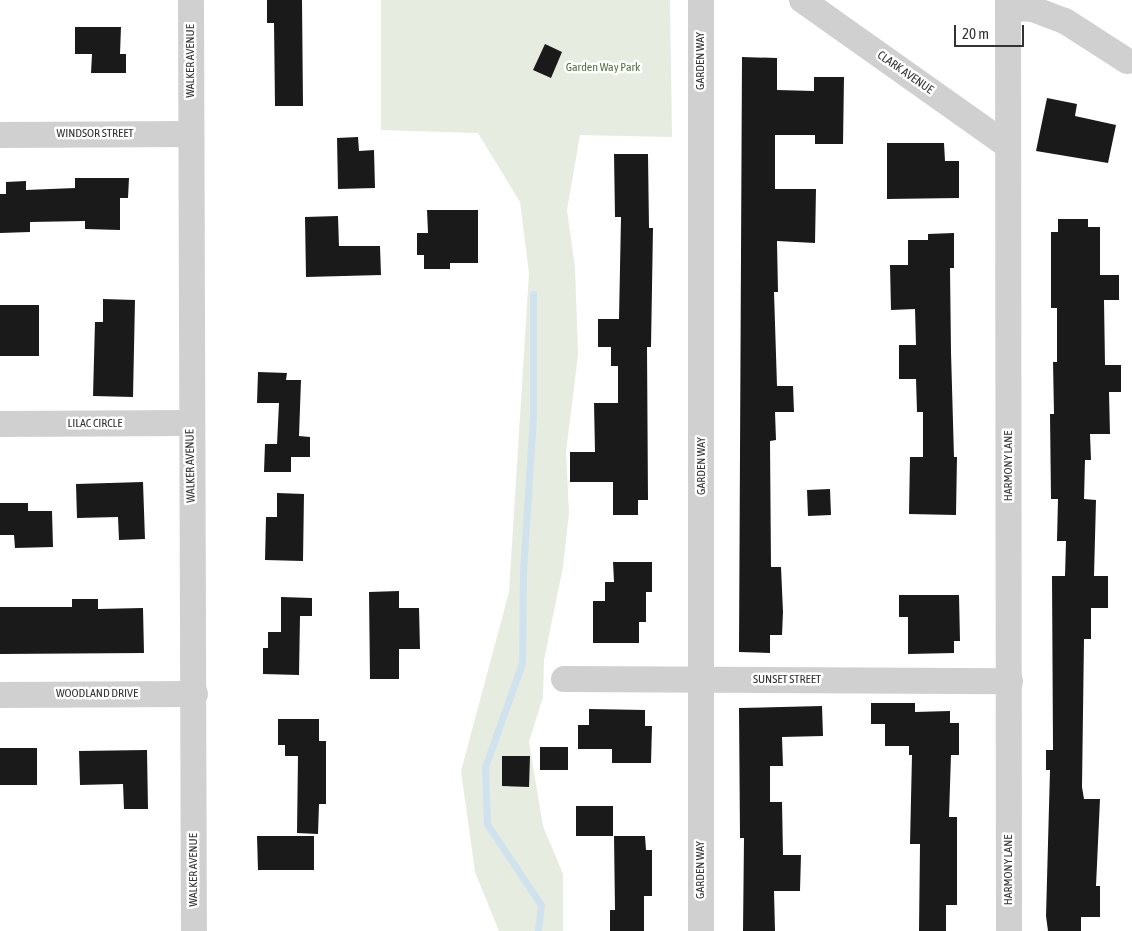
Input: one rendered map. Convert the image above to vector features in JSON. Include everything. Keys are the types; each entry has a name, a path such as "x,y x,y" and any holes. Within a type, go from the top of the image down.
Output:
{"street":[{"name":"WALKER AVENUE","path":"191,0 191,423 195,694 194,931"},
{"name":"GARDEN WAY","path":"701,0 701,931"},
{"name":"CLARK AVENUE","path":"802,0 1008,146"},
{"name":"HARMONY LANE","path":"1008,4 1009,931"},
{"path":"1008,4 1033,8 1065,21 1127,61"},
{"name":"WINDSOR STREET","path":"0,135 191,134"},
{"name":"LILAC CIRCLE","path":"0,424 191,423"},
{"name":"SUNSET STREET","path":"564,679 1010,681"},
{"name":"WOODLAND DRIVE","path":"0,695 195,694"}],"green space":[{"name":"Garden Way Park","path":"381,0 670,0 672,137 580,135 567,210 575,268 578,355 566,452 569,513 563,567 544,660 543,697 529,742 543,826 563,874 563,931 499,931 475,872 461,771 509,592 529,273 520,202 478,133 381,130"}],"building":[{"path":"267,0 302,0 303,106 275,106 274,23 267,23"},
{"path":"75,27 121,27 120,54 126,54 126,73 91,73 92,54 75,54"},
{"path":"545,44 562,52 551,78 533,70"},
{"path":"742,57 777,58 777,90 814,91 814,77 844,77 843,144 815,144 815,135 775,135 775,189 816,189 815,243 777,241 778,292 774,292 777,386 793,386 794,412 775,412 776,440 770,441 771,567 781,567 783,612 782,635 770,635 770,653 739,652"},
{"path":"1047,98 1077,104 1075,116 1116,125 1108,163 1036,151"},
{"path":"358,137 359,151 374,150 375,188 338,189 337,138"},
{"path":"887,143 944,143 945,161 959,161 959,198 887,199"},
{"path":"614,154 648,154 649,228 653,228 651,347 647,347 648,500 638,500 638,515 613,515 613,482 570,482 570,452 595,452 594,403 618,403 618,366 611,366 611,347 598,347 598,319 619,319 621,217 615,217"},
{"path":"75,178 129,178 128,198 120,198 120,230 85,229 85,221 30,222 30,232 0,233 0,194 6,194 6,182 26,181 26,190 75,188"},
{"path":"427,210 478,210 478,263 450,263 450,269 424,269 424,255 417,255 417,233 428,233"},
{"path":"338,216 339,246 380,246 381,275 306,277 305,217"},
{"path":"1058,219 1088,219 1088,227 1100,227 1100,275 1119,275 1119,300 1104,300 1105,365 1121,365 1121,392 1109,392 1110,434 1090,434 1091,460 1085,460 1084,499 1096,500 1094,576 1108,576 1108,608 1091,608 1091,639 1084,639 1082,787 1084,799 1100,799 1096,886 1100,886 1100,917 1081,917 1081,931 1048,931 1046,916 1050,770 1046,770 1046,750 1053,750 1052,576 1065,576 1066,541 1057,541 1058,499 1051,499 1050,414 1054,414 1053,362 1057,362 1057,308 1051,308 1051,232 1058,232"},
{"path":"954,233 954,268 950,268 954,457 957,457 956,515 909,514 910,457 923,457 923,412 917,412 916,379 899,379 899,345 916,345 915,309 891,310 890,265 908,265 908,240 928,240 928,234"},
{"path":"103,299 135,300 133,397 93,396 95,322 103,322"},
{"path":"0,305 39,305 39,356 0,356"},
{"path":"258,372 287,373 286,380 301,380 299,436 310,437 310,457 291,457 291,472 264,472 265,444 277,444 279,403 257,403"},
{"path":"143,482 145,539 119,540 118,517 77,518 76,484"},
{"path":"830,489 831,515 808,516 807,490"},
{"path":"277,493 304,494 303,561 265,560 266,517 277,517"},
{"path":"0,503 28,503 28,511 52,511 53,547 15,548 14,535 0,535"},
{"path":"613,562 652,562 652,592 646,592 646,622 639,622 639,643 593,643 593,601 605,601 605,582 614,582"},
{"path":"399,591 399,608 419,608 420,649 399,649 399,679 370,679 369,592"},
{"path":"899,595 959,595 960,641 954,641 954,653 908,654 908,617 899,617"},
{"path":"281,597 312,598 312,616 300,616 299,675 263,674 263,648 268,648 268,632 281,632"},
{"path":"72,599 98,599 98,609 143,608 144,653 0,654 0,607 72,607"},
{"path":"871,703 915,703 915,712 950,711 950,723 959,723 959,755 951,755 949,817 957,817 957,905 946,905 946,931 919,931 920,844 910,844 912,755 909,755 909,746 885,746 885,724 871,724"},
{"path":"822,706 823,736 782,737 783,766 770,766 770,802 782,802 783,855 801,855 800,891 774,891 775,931 743,931 744,838 740,838 739,708"},
{"path":"589,709 645,710 645,726 652,726 651,763 612,763 612,749 578,749 578,725 589,725"},
{"path":"278,719 319,719 319,741 326,741 326,804 319,804 318,834 297,833 298,756 285,756 285,745 278,745"},
{"path":"540,747 568,747 568,770 540,770"},
{"path":"0,748 37,748 37,785 0,785"},
{"path":"147,750 148,809 124,809 123,784 80,785 79,751"},
{"path":"502,756 530,756 529,787 502,786"},
{"path":"576,806 613,806 613,836 576,836"},
{"path":"257,836 314,836 314,870 258,870"},
{"path":"614,836 645,836 646,850 652,850 652,896 644,896 644,931 610,931 610,910 615,910"}],"waterway":[{"path":"533,294 533,417 523,573 522,663 485,767 487,824 541,905 538,931"}]}
